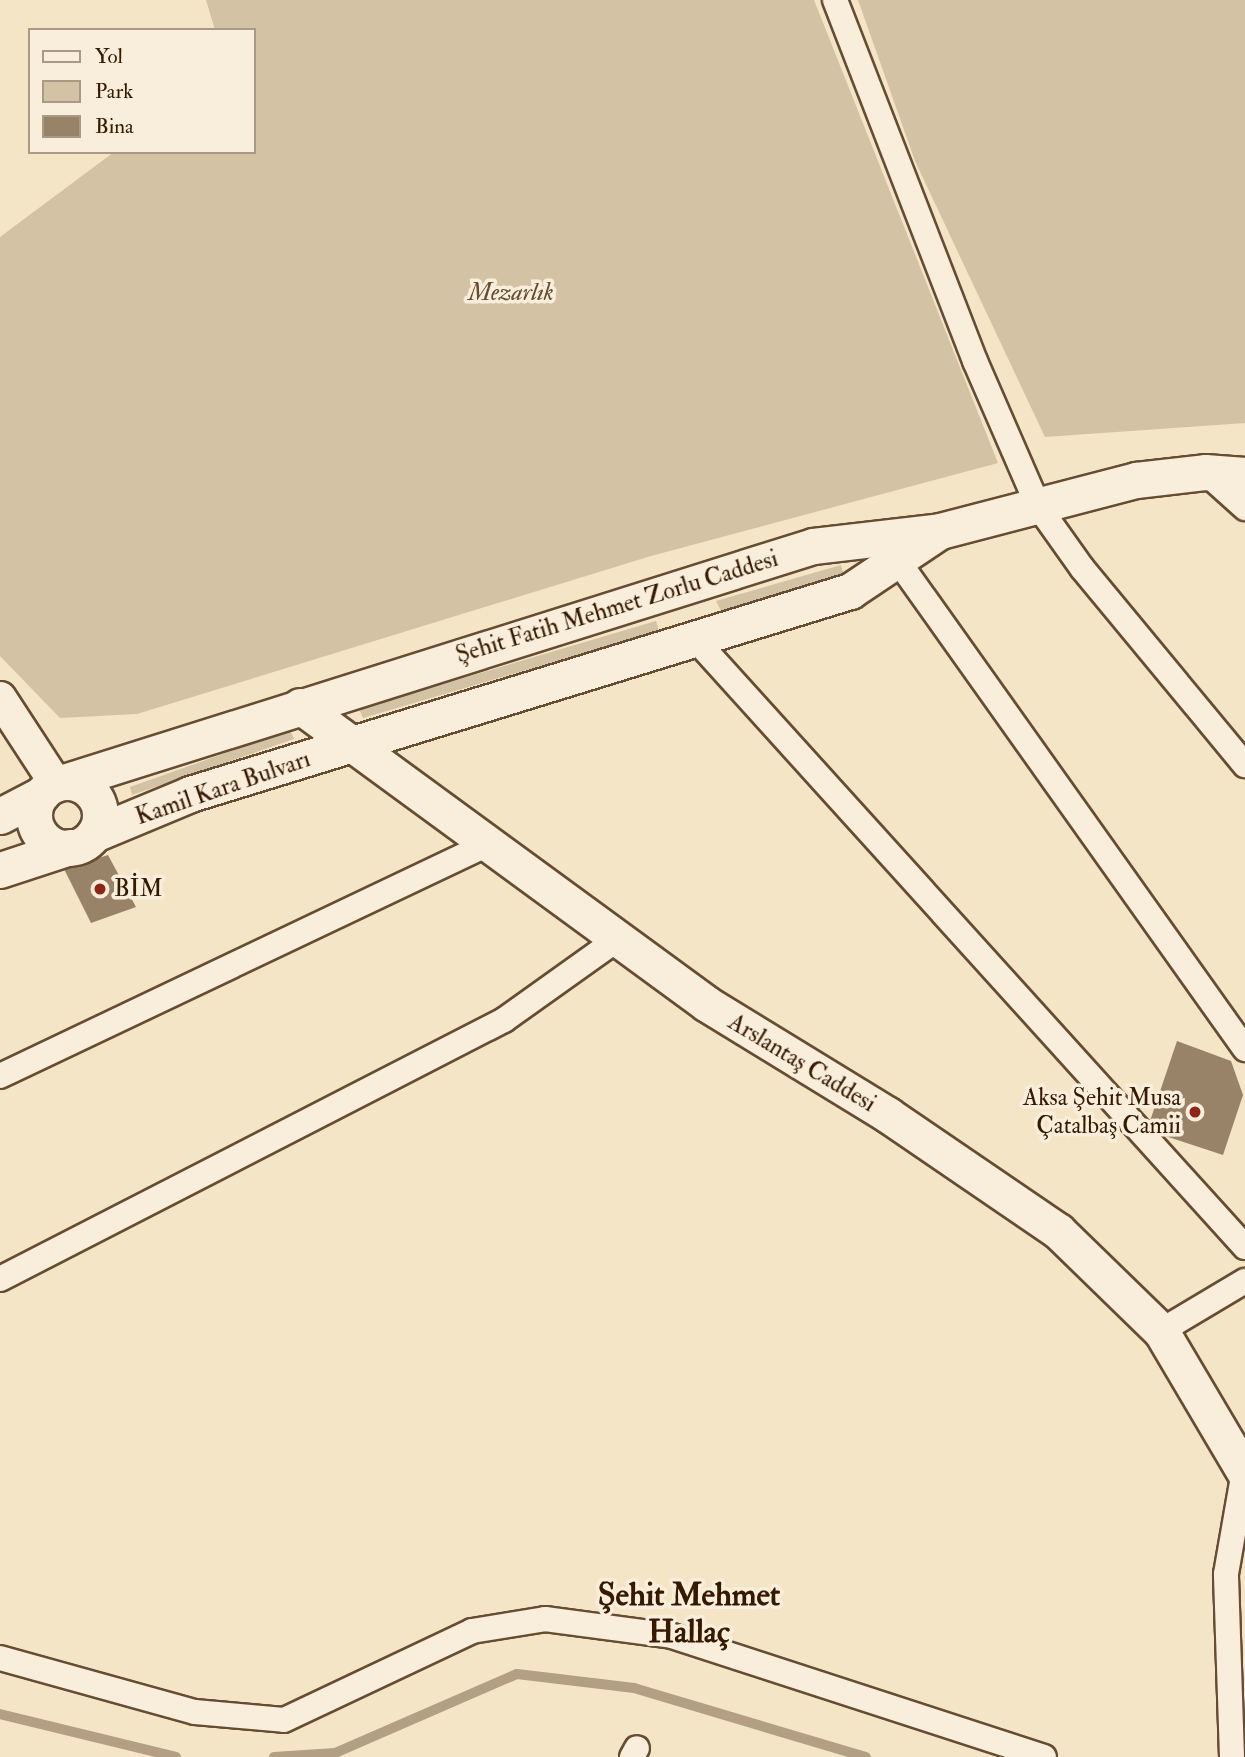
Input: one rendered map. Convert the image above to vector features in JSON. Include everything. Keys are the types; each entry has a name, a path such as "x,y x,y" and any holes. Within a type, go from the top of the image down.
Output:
{"main road":[{"name":"Şehit Fatih Mehmet Zorlu Caddesi","path":"300,706 813,546 940,531 1010,509 1038,506 1124,482 1205,472 1245,475"},
{"name":"Şehit Fatih Mehmet Zorlu Caddesi","path":"352,745 849,591 940,531"},
{"name":"Arslantaş Caddesi","path":"300,706 616,940 734,1023 888,1115 1058,1231 1161,1331 1244,1472"},
{"path":"0,816 54,787 300,706"},
{"name":"Kamil Kara Bulvarı","path":"0,870 82,841 190,794 352,745"},
{"path":"54,787 86,788 96,799 100,813 82,841 53,845 40,834 34,817 54,787"}],"street":[{"path":"835,0 975,360 1038,506 1082,568 1245,765"},
{"path":"1205,472 1245,509"},
{"path":"898,561 1245,1049"},
{"path":"695,639 1245,1247"},
{"path":"0,698 54,787"},
{"path":"0,1076 488,845"},
{"path":"0,1279 504,1020 616,940"},
{"path":"1161,1331 1245,1281"},
{"path":"1232,1757 1226,1574 1244,1472"},
{"path":"0,1658 195,1712 284,1720 472,1631 545,1619 672,1636 1044,1757"}],"green space":[{"name":"Mezarlık","path":"206,0 814,0 998,463 651,556 137,714 60,718 0,656 0,237 111,154 256,154 256,28 214,28"},
{"path":"858,0 1245,0 1245,423 1045,437 915,161"},
{"path":"841,565 844,576 721,611 716,601"},
{"path":"656,621 659,631 363,718 359,709"},
{"path":"290,730 294,739 132,795 130,787"}],"building":[{"path":"108,855 136,907 91,923 64,869"},
{"name":"Aksa Şehit Musa Çatalbaş Camii","path":"1177,1041 1231,1061 1243,1095 1223,1155 1147,1130"}],"waterway":[{"path":"274,1757 335,1753 517,1674 634,1688 866,1757"},
{"path":"0,1714 176,1757"}],"place":[{"name":"BİM","path":"100,889"},
{"name":"Aksa Şehit Musa Çatalbaş Camii","path":"1195,1112"}],"district":[{"name":"Şehit Mehmet Hallaç","path":"689,1614"}]}
